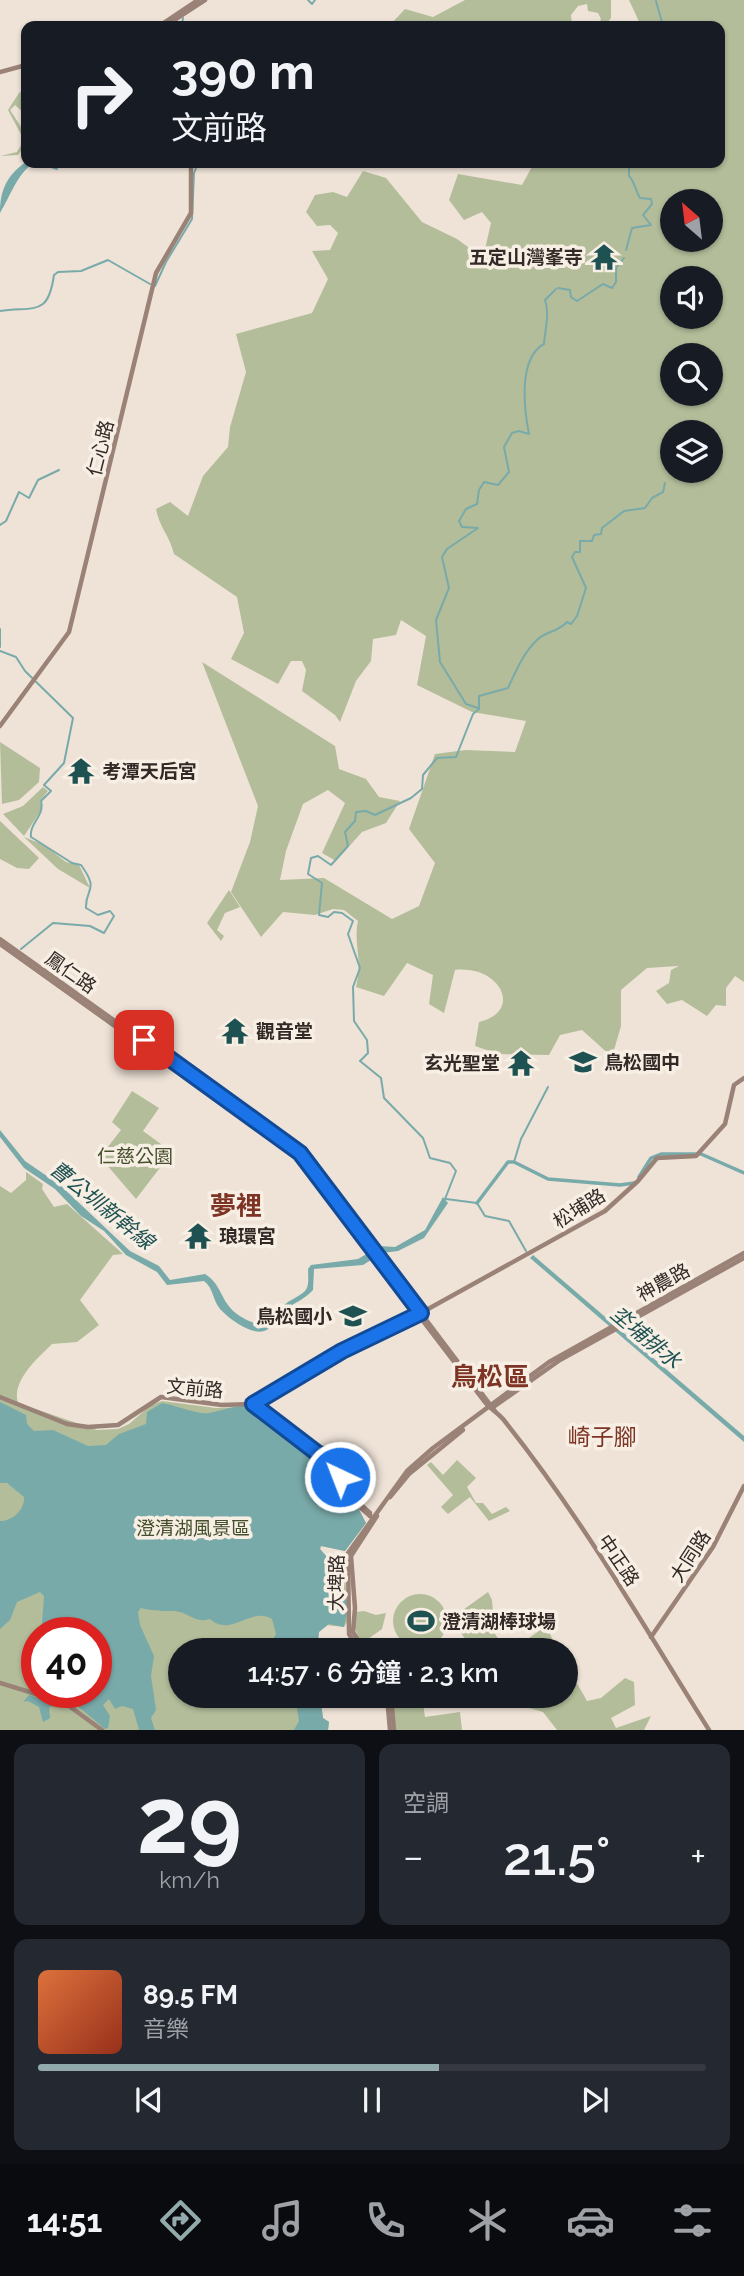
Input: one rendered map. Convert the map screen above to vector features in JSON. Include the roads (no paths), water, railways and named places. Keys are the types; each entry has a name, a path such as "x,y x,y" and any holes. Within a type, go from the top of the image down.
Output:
{"street":[{"path":"166,21 198,0"},
{"path":"172,21 205,0"},
{"path":"0,70 21,64"},
{"name":"仁心路","path":"0,726 69,632 153,286 163,260 191,213 191,168"},
{"name":"鳳仁路","path":"0,942 262,1126 298,1157 373,1250"},
{"name":"松埔路","path":"419,1314 609,1209 657,1158 697,1154 725,1124 734,1085 744,1078"},
{"name":"中正路","path":"373,1250 559,1496 709,1730"},
{"name":"神農路","path":"492,1408 582,1346 744,1256"},
{"name":"文前路","path":"0,1397 78,1427 118,1425 161,1397 222,1405 253,1404 342,1351 419,1314"},
{"path":"253,1404 317,1453 333,1460 344,1493 370,1516 348,1493 339,1477"},
{"name":"大埤路","path":"355,1638 352,1627 355,1608 351,1556 354,1548 409,1474 492,1408"},
{"name":"大同路","path":"651,1637 713,1547 744,1486"},
{"path":"0,1683 65,1703 102,1730"},
{"path":"390,1708 392,1730"}],"water":[{"path":"21,166 27,168 0,213 1,197 14,172"},
{"path":"0,1130 25,1161 60,1185 130,1251 159,1266 170,1280 205,1274 234,1311 260,1325 306,1290 308,1269 311,1265 358,1259 380,1246 395,1247 425,1230 443,1197 448,1203 424,1238 398,1251 382,1253 363,1265 314,1269 313,1290 283,1311 268,1329 256,1331 242,1326 224,1313 204,1281 167,1285 157,1272 126,1255 104,1231 81,1216 55,1189 24,1168 0,1137"},
{"path":"533,1255 744,1436 744,1442 530,1258"},
{"name":"澄清湖風景區","path":"0,1402 26,1415 27,1424 34,1431 53,1430 88,1446 106,1445 119,1434 146,1424 147,1412 162,1403 205,1413 239,1406 256,1409 319,1460 329,1465 340,1494 358,1508 366,1523 345,1551 321,1546 320,1549 327,1557 345,1560 346,1578 336,1584 338,1592 349,1602 344,1627 329,1624 319,1632 318,1638 274,1638 276,1634 272,1619 264,1616 225,1625 210,1619 195,1619 178,1612 141,1608 138,1612 140,1625 154,1656 151,1676 156,1710 151,1718 155,1730 139,1730 133,1709 122,1706 115,1709 112,1704 112,1617 42,1617 44,1596 40,1592 17,1602 10,1620 0,1629 0,1521 17,1514 24,1497 7,1483 0,1483"},
{"path":"39,1708 49,1708 50,1718 43,1722"},
{"name":"澄清湖風景區","path":"80,1708 105,1708 110,1716 108,1728 105,1729"},
{"path":"297,1708 322,1708 323,1718 329,1722 328,1730 294,1730 299,1721"}],"waterway":[{"path":"308,0 312,4 315,0"},
{"path":"656,1 662,21"},
{"path":"155,286 192,219 196,168"},
{"path":"626,250 632,228 651,225 643,215 652,204 651,199 640,198 629,176 629,168"},
{"path":"558,288 570,290 571,297 577,301 603,284 612,288 616,282 616,268 624,258"},
{"path":"0,311 38,307 48,298 54,275 58,272 81,271 108,260 150,284"},
{"path":"478,708 466,704 440,662 436,620 449,588 442,557 447,549 478,528 462,527 459,521 466,509 477,504 479,490 484,482 498,485 509,472 504,447 512,433 519,431 529,434 525,398 527,372 530,360 544,344 547,316 545,300 556,289"},
{"path":"0,525 6,521 19,492 29,498 38,480 59,470"},
{"path":"479,708 479,696 508,688 524,656 538,639 567,622 571,624 577,616 586,588 572,557 575,552 580,552 580,541 592,541 594,535 601,534 602,528 624,511 645,508 652,498 663,492 665,483"},
{"path":"0,629 0,647"},
{"path":"0,651 16,657 25,671 73,718 64,763 44,785 51,791 41,801 41,811 32,828 31,837 72,863 81,865 91,885 86,908 98,915 110,911 114,916 104,933 90,926 53,923 21,949"},
{"path":"445,1199 456,1171 450,1163 430,1158 423,1138 384,1098 381,1078 360,1061 368,1053 367,1040 354,1021 353,987 360,968 348,934 353,921 342,913 334,912 328,917 319,915 322,883 308,874 311,858 318,856 331,865 348,846 345,832 355,821 356,812 366,811 375,815 411,798 422,789 423,775 437,758 456,757 473,714 479,709"},
{"path":"514,1162 521,1139 548,1087"},
{"name":"曹公圳新幹線","path":"639,1177 651,1158 661,1154 701,1154 744,1173"},
{"name":"曹公圳新幹線","path":"477,1203 508,1162 514,1162 548,1179 620,1185 634,1183"},
{"name":"坔埔排水","path":"446,1199 477,1203 485,1216 509,1221 526,1251"}],"place":[{"name":"五定山灣峯寺","path":"604,257"},
{"name":"考潭天后宮","path":"81,771"},
{"name":"觀音堂","path":"235,1031"},
{"name":"鳥松國中","path":"583,1062"},
{"name":"玄光聖堂","path":"521,1063"},
{"name":"琅環宮","path":"198,1236"},
{"name":"鳥松國小","path":"353,1316"},
{"name":"澄清湖棒球場","path":"421,1621"}],"district":[{"name":"夢裡","path":"236,1206"},
{"name":"鳥松區","path":"490,1377"},
{"name":"崎子腳","path":"602,1436"}],"park label":[{"name":"仁慈公園","path":"135,1156"}]}
